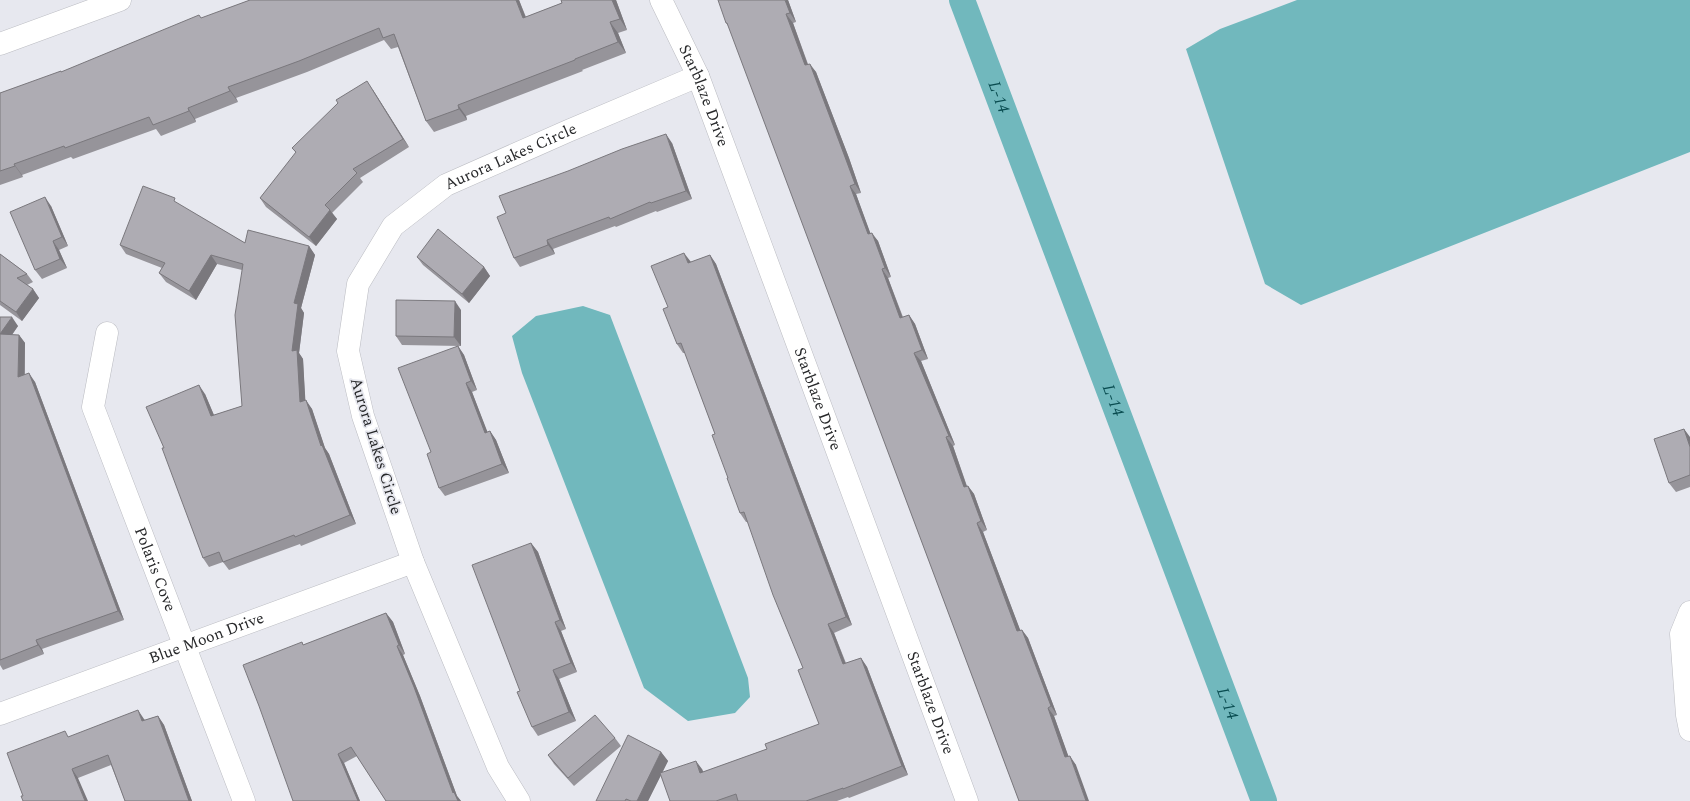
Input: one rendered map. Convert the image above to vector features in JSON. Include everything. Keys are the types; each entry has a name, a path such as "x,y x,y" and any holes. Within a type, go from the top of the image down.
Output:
{"street":[{"path":"0,44 120,0"},
{"name":"Starblaze Drive","path":"661,0 698,76 967,801"},
{"name":"Aurora Lakes Circle","path":"519,801 498,767 412,562 363,416 348,351 358,284 393,226 446,185 574,128 698,76"},
{"name":"Polaris Cove","path":"107,333 93,407 183,646 244,801"},
{"name":"Blue Moon Drive","path":"0,714 412,562"},
{"path":"1690,612 1681,634 1687,715 1690,730"}],"water":[{"path":"1297,0 1690,0 1690,152 1301,305 1265,284 1186,49 1220,29"},
{"path":"583,306 610,315 748,678 750,697 735,713 688,721 644,688 522,373 512,336 536,316"}],"building":[{"path":"250,0 516,0 523,18 562,3 561,0 612,0 620,19 610,22 618,42 458,105 459,109 426,121 394,34 383,38 379,28 299,61 228,87 230,91 188,108 189,111 153,125 149,117 65,148 64,146 14,164 15,166 0,171 0,93 61,72 199,15 201,18"},
{"path":"718,0 785,0 790,13 786,14 805,65 810,64 842,149 855,184 850,186 868,234 872,233 885,268 882,269 900,318 909,315 922,350 914,353 949,436 946,437 964,487 968,486 981,521 977,523 1017,631 1022,630 1051,706 1048,708 1065,757 1070,756 1086,801 1019,801"},
{"path":"367,81 403,139 353,169 357,173 325,205 330,210 309,237 260,198 296,152 292,148 338,103 336,100"},
{"path":"666,134 686,191 651,203 650,202 610,219 609,217 547,240 548,245 514,258 497,217 506,213 499,196 568,171 622,149"},
{"path":"143,186 175,198 174,201 245,243 248,230 309,246 294,303 298,304 292,351 297,350 300,402 306,400 321,446 322,445 350,515 295,537 294,535 223,562 219,552 203,558 162,448 164,448 146,407 199,385 211,416 242,406 235,315 243,264 211,255 189,291 159,273 165,263 120,245"},
{"path":"45,197 62,237 53,241 60,259 35,270 10,212"},
{"path":"438,229 484,267 462,294 417,257"},
{"path":"684,253 688,263 710,255 846,617 828,624 843,664 861,658 902,766 843,789 806,801 738,801 736,794 716,801 670,801 660,773 696,761 700,773 767,749 765,744 819,724 798,670 803,668 773,595 744,512 740,513 712,435 715,434 681,343 677,344 663,309 668,307 651,266"},
{"path":"0,254 27,274 17,278 33,289 16,312 0,301"},
{"path":"396,300 455,301 454,337 396,336"},
{"path":"0,317 12,317 0,334"},
{"path":"0,334 19,335 18,377 29,373 118,611 36,640 38,645 0,660"},
{"path":"458,346 471,381 466,383 485,433 490,431 502,464 439,488 427,454 431,452 398,368"},
{"path":"1684,429 1690,447 1690,475 1669,483 1654,439"},
{"path":"531,543 560,620 555,622 571,663 553,670 569,712 532,727 517,692 520,691 472,565"},
{"path":"386,613 399,645 397,646 414,687 453,793 454,792 458,801 386,801 351,747 338,754 358,801 293,801 243,665 302,642 303,645"},
{"path":"138,710 142,721 158,716 189,801 125,801 108,755 72,769 85,801 23,801 21,796 23,796 7,753 65,731 68,737"},
{"path":"595,715 615,738 568,778 548,755"},
{"path":"628,735 661,752 637,801 626,799 625,801 596,801"}],"waterway":[{"name":"L-14","path":"962,0 1264,801"}]}
